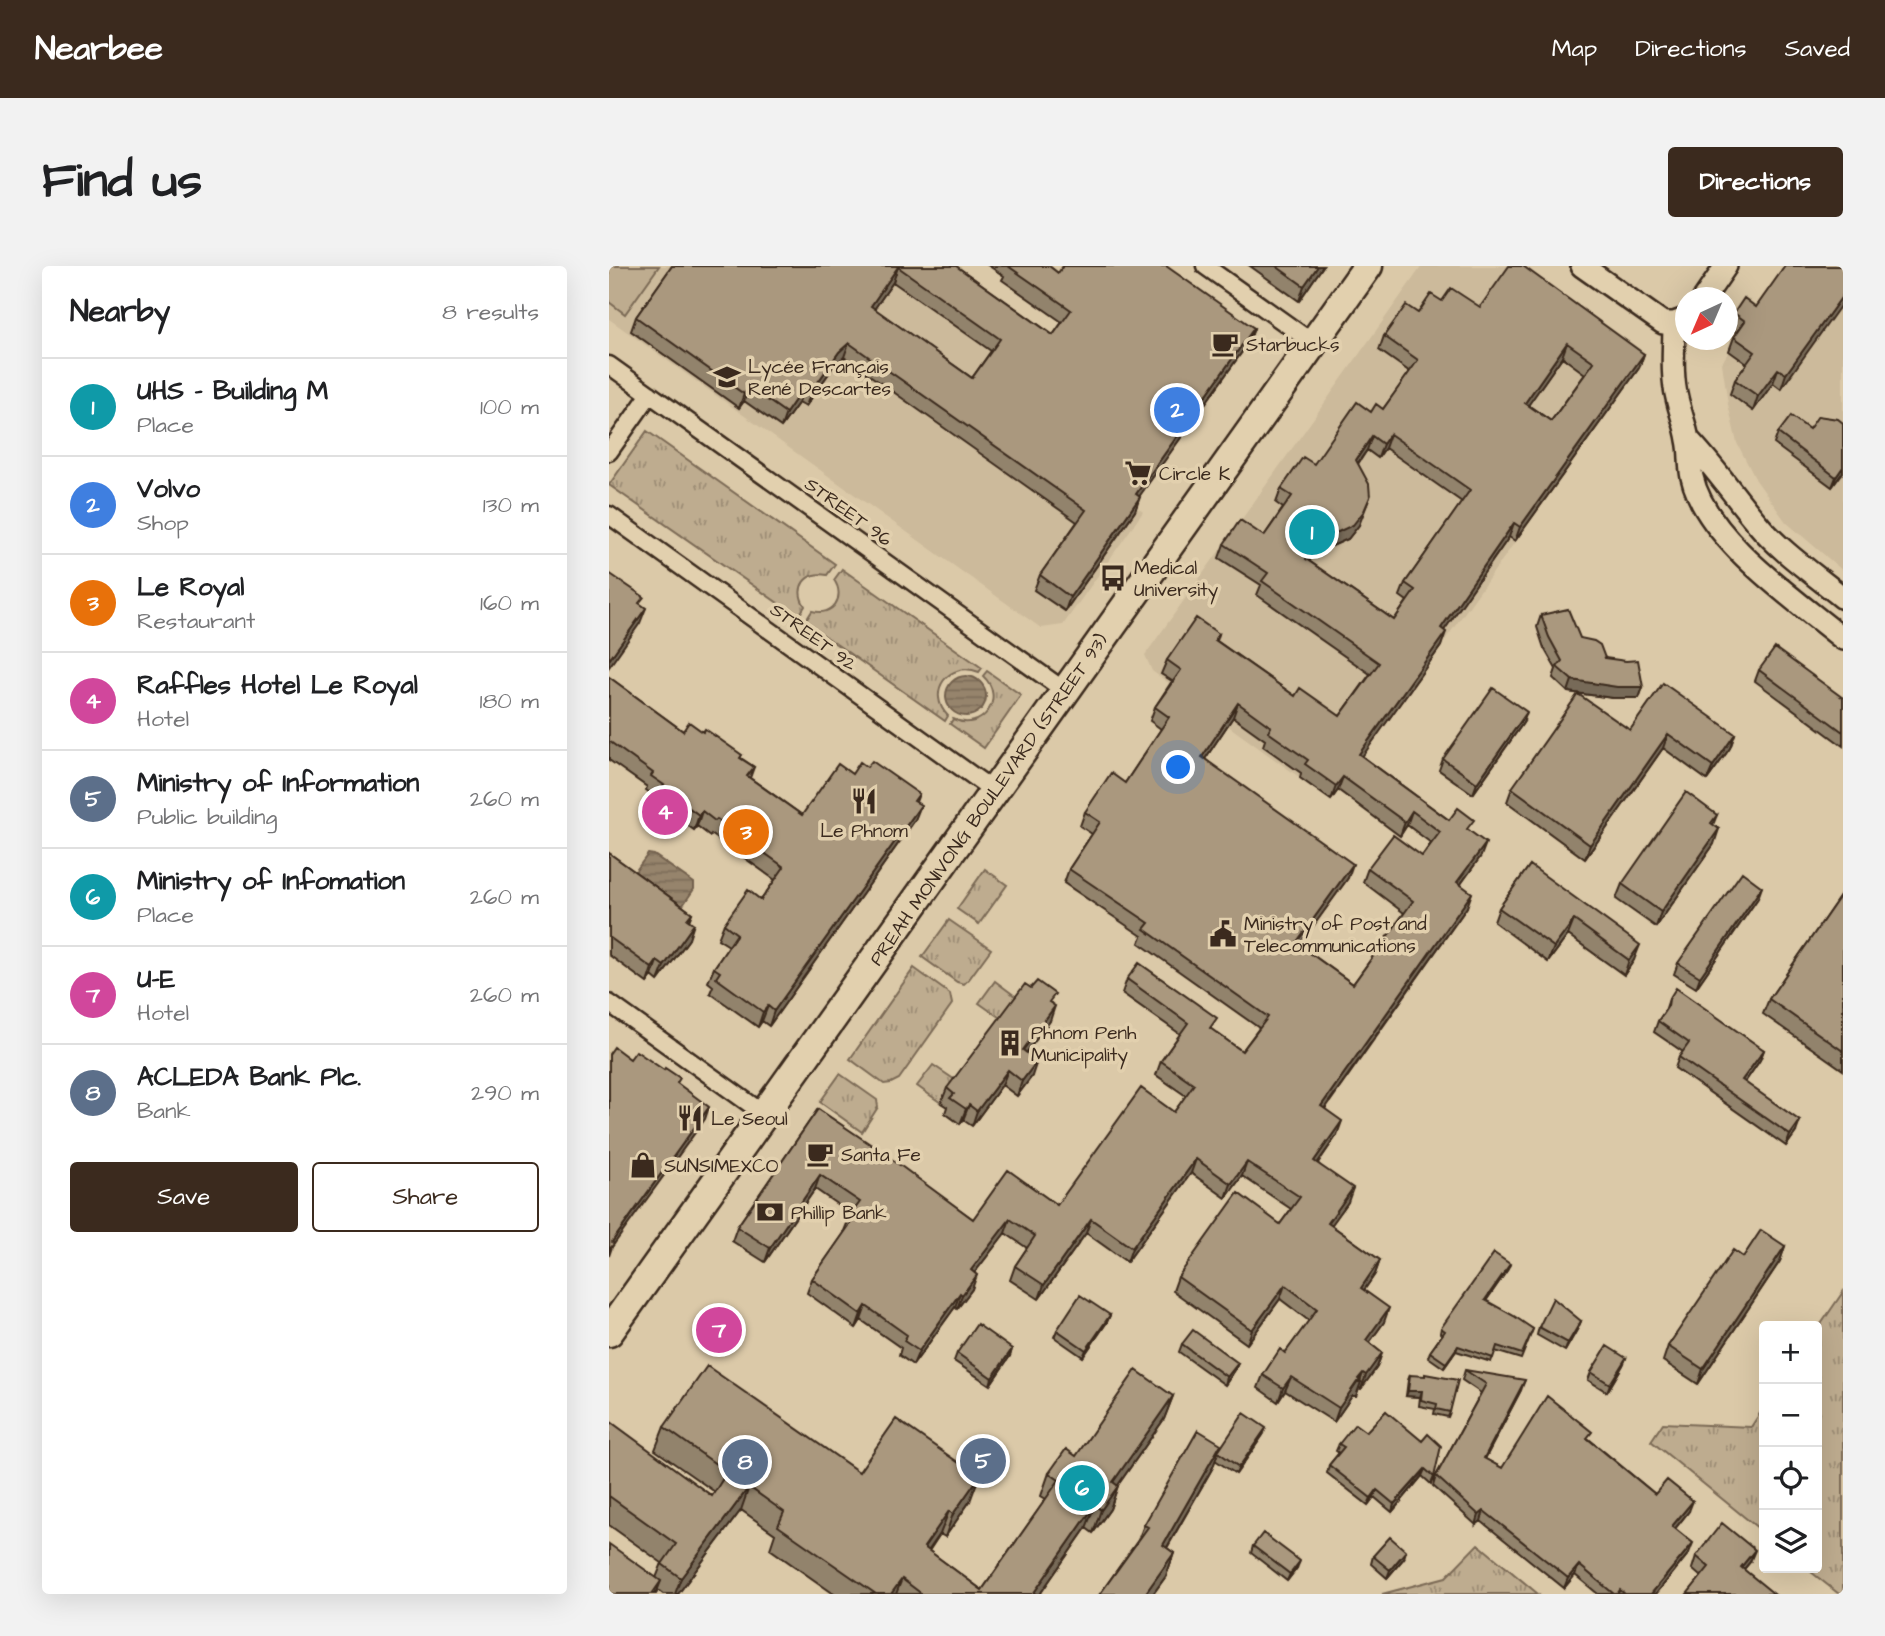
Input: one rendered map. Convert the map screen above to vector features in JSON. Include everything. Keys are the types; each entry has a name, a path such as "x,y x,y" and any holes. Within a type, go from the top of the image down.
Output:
{"highway":[{"name":"PREAH MONIVONG BOULEVARD (STREET 93)","path":"609,1332 1368,266"}],"street":[{"path":"1205,266 1313,343"},
{"path":"1582,266 1654,318 1663,323 1675,322"},
{"path":"1712,287 1726,266"},
{"path":"1675,350 1673,363 1676,396 1688,439 1692,477 1712,519 1753,565 1843,639"},
{"name":"STREET 96","path":"609,365 1065,691"},
{"path":"609,452 650,394"},
{"path":"1688,439 1776,544 1843,598"},
{"name":"STREET 92","path":"609,515 994,791"},
{"path":"609,1003 764,1114"}],"shaded area":[{"path":"609,266 940,266 1042,337 994,406 1143,512 1063,625 1041,628 609,319"},
{"path":"1422,266 1523,266 1640,349 1639,368 1331,800 1152,671 1145,655"},
{"path":"1843,266 1843,571 1786,522 1756,480 1737,443 1722,363 1729,351 1738,350 1738,344"},
{"path":"966,676 980,682 986,696 980,710 966,716 952,710 946,696 952,682"},
{"path":"648,854 654,855 694,883 694,889 681,908 632,876"}],"green space":[{"path":"609,266 659,266 625,314 609,302"},
{"path":"647,431 835,564 827,575 813,575 804,582 800,593 805,606 798,617 609,485"},
{"path":"842,569 982,668 979,672 958,670 944,680 939,697 941,707 948,716 945,721 805,622 812,611 826,611 835,604 839,593 834,580"},
{"path":"987,671 1021,695 984,748 950,724 953,719 973,721 988,711 993,694 983,676"},
{"path":"985,869 1007,885 979,924 957,909"},
{"path":"949,920 991,949 964,984 957,982 922,957"},
{"path":"914,968 950,994 952,1004 899,1079 884,1084 850,1059"},
{"path":"995,981 1019,999 1003,1020 979,1003"},
{"path":"933,1065 958,1082 941,1103 917,1086"},
{"path":"840,1074 877,1100 878,1107 862,1132 820,1102"},
{"path":"1843,1292 1843,1594 1839,1594 1812,1573 1822,1573 1822,1323"},
{"path":"1759,1415 1759,1529 1651,1441 1663,1423 1751,1427"},
{"path":"1478,1544 1538,1594 1382,1594 1446,1577"}],"building":[{"path":"672,266 956,266 1053,335 1071,310 1008,266 1049,266 1058,273 1063,266 1166,266 1254,328 1136,494 1140,497 1070,597 1040,575 1086,510 849,343 839,352 811,392 804,387 786,413 749,387 744,394 636,317","holes":["898,267 1000,339 972,378 871,306"]},
{"path":"1276,266 1318,266 1304,286"},
{"path":"1509,266 1523,266 1644,354 1520,527 1514,523 1441,628 1446,632 1359,754 1449,820 1458,808 1474,820 1467,829 1486,843 1457,882 1472,893 1321,1106 1342,1121 1314,1161 1353,1188 1328,1223 1380,1260 1361,1288 1389,1308 1366,1340 1382,1353 1366,1375 1363,1373 1358,1379 1361,1382 1357,1382 1339,1408 1291,1377 1283,1388 1263,1375 1280,1349 1285,1353 1317,1309 1285,1285 1252,1330 1178,1277 1238,1193 1280,1224 1300,1197 1247,1162 1231,1184 1196,1159 1132,1248 1091,1219 1044,1285 1015,1266 1035,1236 1010,1219 971,1270 977,1275 962,1295 960,1293 919,1351 904,1341 907,1335 866,1306 861,1314 812,1279 853,1220 849,1217 860,1202 820,1175 770,1248 737,1227 818,1109 973,1219 1008,1170 1057,1205 1141,1088 1174,1112 1194,1084 1161,1061 1188,1023 1127,979 1139,963 1217,1018 1210,1028 1242,1051 1268,1017 1144,929 1149,923 1069,869 1100,822 1085,812 1111,773 1125,783 1169,717 1155,707 1181,670 1167,660 1196,618 1219,634 1215,640 1295,696 1300,688 1340,716 1379,663 1262,581 1268,573 1224,544 1240,520 1264,536 1292,496 1281,489 1303,457 1314,464 1357,402 1371,412 1376,404 1383,409 1418,360 1384,336 1406,305 1418,313 1431,294 1442,301 1451,288 1480,307","holes":["1567,343 1594,362 1551,421 1525,403","1390,434 1470,490 1405,583 1415,590 1394,620 1306,559 1324,533 1338,532 1353,525 1364,511 1370,497 1369,484 1356,460 1372,436 1383,444","1238,703 1271,727 1268,732 1308,760 1305,764 1336,786 1343,777 1405,822 1412,811 1440,832 1422,856 1393,835 1368,868 1413,901 1353,984 1296,943 1353,864 1202,757"]},
{"path":"1785,266 1843,266 1843,295 1786,374 1778,369 1758,396 1735,380 1755,352 1738,340 1738,331 1745,321 1738,316 1738,307 1744,298 1756,307"},
{"path":"1791,416 1809,429 1818,416 1838,419 1843,423 1843,467 1836,477 1778,433"},
{"path":"609,573 644,597 639,603 646,608 609,660"},
{"path":"1568,609 1580,638 1600,645 1605,658 1638,660 1643,687 1617,687 1572,680 1557,667 1562,661 1541,615"},
{"path":"1775,648 1843,698 1843,732 1759,670"},
{"path":"609,677 683,731 689,722 703,732 705,729 742,755 740,758 754,767 747,776 802,815 838,764 852,774 860,762 867,767 872,761 919,794 914,801 921,805 774,1011 768,1006 763,1012 716,978 720,972 714,968 737,934 724,924 748,890 761,900 784,867 717,819 715,821 702,811 699,815 662,788 664,785 651,776 653,773 609,741"},
{"path":"1663,683 1735,734 1713,766 1668,734 1590,845 1512,788 1578,694 1630,730"},
{"path":"1493,688 1527,712 1477,783 1443,759"},
{"path":"1686,792 1717,815 1711,823 1719,829 1661,912 1622,884"},
{"path":"609,853 692,913 687,919 694,924 664,966 657,961 652,968 609,937"},
{"path":"1530,865 1640,945 1629,960 1574,920 1554,947 1499,908"},
{"path":"1742,872 1762,887 1700,977 1678,963"},
{"path":"1843,892 1843,1051 1769,999"},
{"name":"Phnom Penh Municipality","path":"1037,981 1055,994 1049,1002 1055,1006 1023,1050 1037,1061 1022,1081 1008,1070 977,1111 969,1105 966,1109 950,1098 954,1094 947,1088 1025,984 1031,988"},
{"path":"1676,988 1764,1050 1742,1080 1800,1121 1790,1135 1679,1057 1689,1043 1658,1021"},
{"path":"614,1047 630,1059 636,1051 664,1070 665,1068 680,1078 677,1083 709,1107 612,1242 614,1244 609,1250 609,1054"},
{"path":"1761,1230 1785,1246 1703,1369 1668,1346 1733,1250 1743,1257"},
{"path":"1494,1253 1510,1264 1485,1300 1533,1329 1522,1354 1497,1346 1493,1358 1458,1346 1446,1363 1430,1352 1445,1331 1441,1328"},
{"path":"1080,1295 1110,1315 1086,1350 1057,1330"},
{"path":"1553,1298 1581,1321 1568,1343 1539,1327"},
{"path":"977,1324 1012,1349 992,1378 957,1353"},
{"path":"1193,1330 1238,1363 1227,1377 1182,1344"},
{"path":"1607,1346 1626,1358 1610,1384 1591,1372"},
{"path":"707,1366 859,1472 896,1419 979,1477 953,1514 949,1511 924,1547 982,1590 1059,1480 1049,1473 1066,1449 1076,1456 1136,1370 1173,1396 1113,1482 1118,1486 1101,1510 1095,1505 1033,1594 922,1594 902,1579 891,1594 876,1594 778,1526 784,1512 749,1487 681,1578 662,1564 676,1544 609,1496 611,1422 712,1496 727,1472 664,1427"},
{"path":"1465,1370 1525,1380 1484,1458 1502,1468 1547,1396 1592,1432 1587,1438 1655,1494 1667,1480 1693,1501 1672,1526 1693,1543 1651,1594 1625,1594 1620,1590 1614,1594 1579,1565 1568,1578 1484,1511 1479,1515 1436,1476 1486,1384"},
{"path":"1425,1374 1458,1380 1450,1412 1436,1409 1437,1404 1421,1400 1422,1391 1408,1391 1410,1375"},
{"path":"1386,1411 1422,1441 1428,1434 1441,1446 1434,1477 1425,1469 1394,1504 1377,1490 1371,1498 1329,1465 1344,1447 1339,1444 1355,1424 1366,1432"},
{"path":"1244,1413 1266,1428 1239,1467 1218,1452"},
{"path":"1198,1430 1221,1444 1163,1545 1174,1553 1145,1594 1100,1594 1148,1527 1144,1525"},
{"path":"1722,1523 1755,1550 1741,1567 1774,1594 1687,1594 1709,1567 1696,1556"},
{"path":"1263,1533 1300,1561 1290,1574 1253,1546"},
{"path":"1390,1537 1406,1551 1390,1570 1373,1556"},
{"path":"609,1544 661,1581 652,1594 609,1594"}],"place":[{"name":"Starbucks","path":"1225,344"},
{"name":"Lycée Français René Descartes","path":"727,377"},
{"name":"Volvo","path":"1177,410"},
{"name":"Circle K","path":"1138,473"},
{"name":"UHS - Building M","path":"1312,532"},
{"name":"Medical University","path":"1113,578"},
{"name":"Le Phnom","path":"864,801"},
{"name":"Raffles Hotel Le Royal","path":"665,812"},
{"name":"Le Royal","path":"746,832"},
{"name":"Ministry of Post and Telecommunications","path":"1223,934"},
{"name":"Phnom Penh Municipality","path":"1010,1043"},
{"name":"Le Seoul","path":"690,1118"},
{"name":"Santa Fe","path":"820,1154"},
{"name":"SUNSIMEXCO","path":"643,1165"},
{"name":"Phillip Bank","path":"770,1212"},
{"name":"U-E","path":"719,1330"},
{"name":"Ministry of Information","path":"983,1461"},
{"name":"ACLEDA Bank Plc.","path":"745,1462"},
{"name":"Ministry of Infomation","path":"1082,1488"}]}
